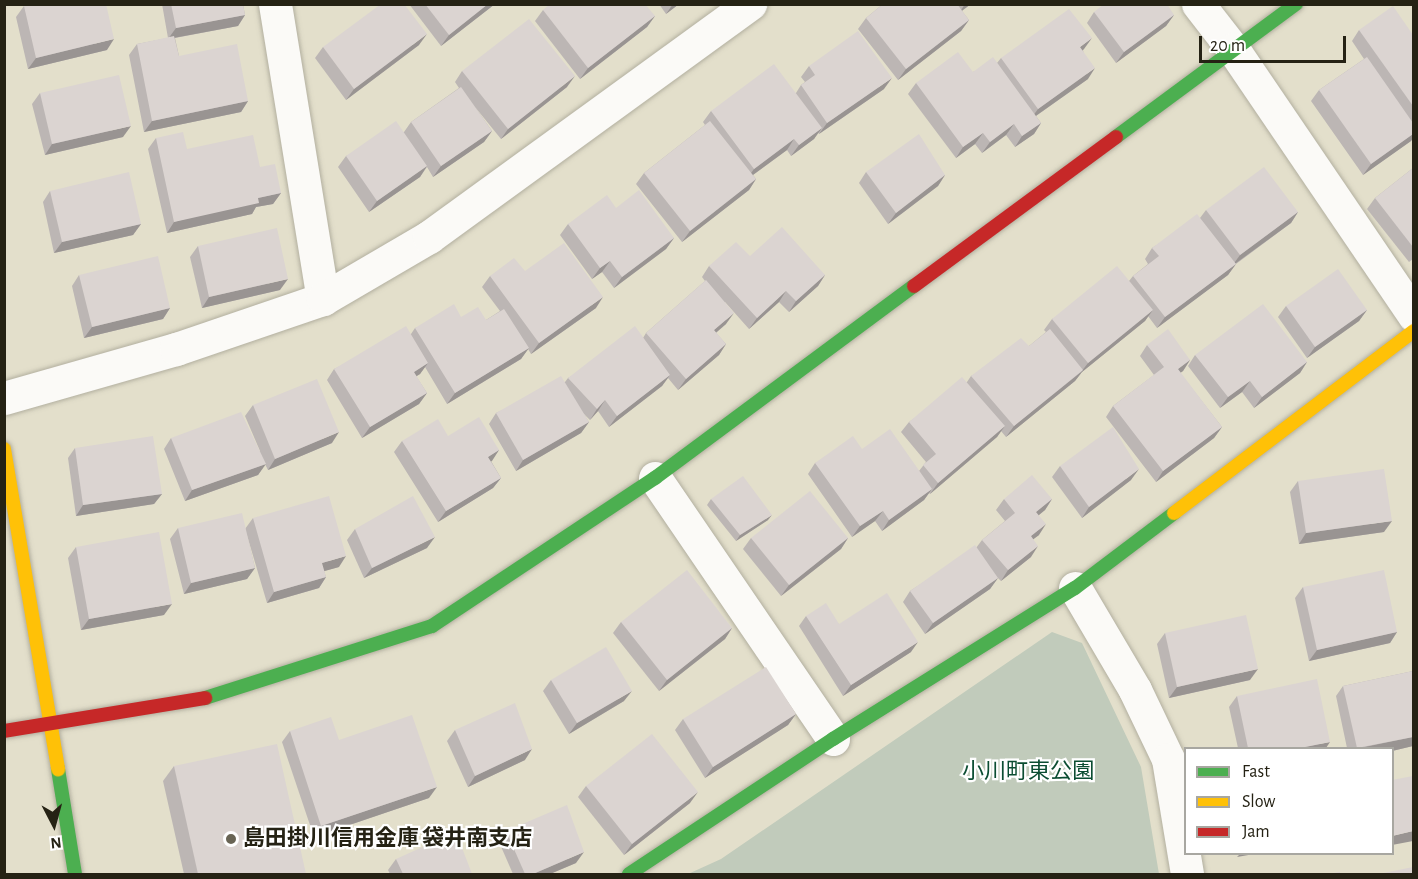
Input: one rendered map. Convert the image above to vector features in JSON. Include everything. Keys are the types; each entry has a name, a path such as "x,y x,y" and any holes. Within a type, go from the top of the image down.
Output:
{"street":[{"path":"275,4 323,299"},
{"path":"4,398 176,348 323,299 429,237 750,4"},
{"path":"1198,4 1233,49 1413,315"},
{"path":"4,731 208,698 432,626 655,478 1296,4"},
{"path":"629,874 833,739 1075,588 1413,331"},
{"path":"4,449 75,874"},
{"path":"655,478 833,739"},
{"path":"1075,588 1135,690 1168,759 1187,874"}],"green space":[{"name":"小川町東公園","path":"1052,632 1082,643 1141,767 1159,874 688,874 721,859"}],"building":[{"path":"31,4 106,4 114,39 36,58 24,6"},
{"path":"171,4 243,4 245,15 176,28"},
{"path":"381,4 404,4 427,34 354,89 323,47"},
{"path":"425,4 488,4 449,35"},
{"path":"550,4 645,4 655,16 588,68 543,10"},
{"path":"883,4 957,4 969,20 906,69 866,18"},
{"path":"1104,4 1167,4 1174,15 1124,52 1094,12"},
{"path":"1393,6 1413,35 1413,106 1359,30"},
{"path":"1069,9 1092,38 1080,47 1095,68 1038,109 1001,58"},
{"path":"529,19 575,76 508,129 462,71"},
{"path":"858,31 892,78 827,123 801,85 815,75 809,66"},
{"path":"174,36 179,56 237,44 248,101 152,121 137,44"},
{"path":"958,52 973,72 993,57 1041,123 1022,136 1014,124 990,142 983,133 963,147 916,83"},
{"path":"1367,57 1413,123 1413,134 1371,164 1319,90"},
{"path":"774,64 822,128 799,145 794,139 754,169 711,111"},
{"path":"119,75 131,126 52,144 40,93"},
{"path":"461,87 492,131 441,166 411,122"},
{"path":"396,121 427,166 377,201 346,156"},
{"path":"710,121 756,179 690,231 644,173"},
{"path":"183,132 187,149 253,135 260,167 275,164 281,193 258,198 259,203 174,222 156,138"},
{"path":"919,134 945,175 896,213 866,172"},
{"path":"1264,167 1298,212 1240,255 1206,210"},
{"path":"1413,168 1413,247 1375,198"},
{"path":"129,172 141,224 62,242 50,191"},
{"path":"639,190 674,238 622,277 610,261 600,268 568,224 607,195 616,208"},
{"path":"1197,214 1236,264 1165,317 1133,276 1159,256 1152,248"},
{"path":"782,227 825,275 796,301 786,291 757,318 709,266 736,242 750,256"},
{"path":"277,228 288,279 209,297 198,246"},
{"path":"564,243 603,297 539,343 490,276 514,258 525,271"},
{"path":"158,256 170,308 92,327 79,275"},
{"path":"1117,266 1153,310 1088,363 1052,319"},
{"path":"1338,269 1367,310 1315,347 1286,306"},
{"path":"706,280 734,313 714,330 726,344 686,379 646,333"},
{"path":"454,304 461,317 478,307 486,320 504,309 529,348 455,393 415,328"},
{"path":"1263,304 1307,362 1262,397 1250,381 1228,397 1195,355"},
{"path":"406,326 428,363 414,372 427,393 370,427 334,369"},
{"path":"635,326 670,375 617,416 605,400 597,409 568,378"},
{"path":"1050,329 1083,370 1014,426 971,376 1021,338 1029,346"},
{"path":"1168,329 1190,360 1178,369 1222,427 1163,471 1113,406 1164,367 1147,345"},
{"path":"561,376 589,422 523,460 496,413"},
{"path":"962,377 1005,426 938,483 923,465 936,454 909,422"},
{"path":"317,379 339,432 275,459 253,405"},
{"path":"241,412 266,464 192,490 171,438"},
{"path":"479,417 499,450 488,457 501,478 446,511 402,441 438,419 448,436"},
{"path":"1113,427 1139,469 1089,507 1060,466"},
{"path":"890,429 932,489 889,520 883,511 860,526 815,463 853,436 862,449"},
{"path":"153,436 162,494 83,505 75,448"},
{"path":"1384,469 1392,521 1306,533 1298,481"},
{"path":"1032,475 1052,499 1036,512 1046,524 1031,536 1038,546 1008,570 982,540 1015,513 1004,499"},
{"path":"743,476 772,515 740,535 711,499"},
{"path":"810,491 848,538 789,585 751,538"},
{"path":"329,496 346,556 322,563 326,577 274,592 253,518"},
{"path":"413,496 435,537 372,568 355,529"},
{"path":"242,513 255,568 191,583 178,528"},
{"path":"159,532 172,604 89,619 76,547"},
{"path":"975,545 998,578 933,623 910,591"},
{"path":"687,570 732,628 667,680 621,622"},
{"path":"1384,570 1397,632 1317,650 1303,587"},
{"path":"887,593 918,642 851,685 806,616 826,603 839,624"},
{"path":"1246,615 1258,669 1177,687 1165,633"},
{"path":"606,647 632,691 577,723 551,680"},
{"path":"766,667 796,714 713,767 683,719"},
{"path":"1413,671 1413,737 1357,747 1343,686"},
{"path":"1317,679 1330,742 1305,747 1248,747 1237,696"},
{"path":"515,703 532,749 475,776 455,730"},
{"path":"412,715 437,787 321,826 290,731 331,717 339,740"},
{"path":"652,734 698,792 632,844 586,786"},
{"path":"277,744 306,874 198,874 174,766"},
{"path":"1413,776 1413,831 1394,836 1394,780"},
{"path":"567,805 584,852 533,874 525,874 506,831"},
{"path":"456,832 472,874 403,874 396,859"},
{"path":"1413,867 1413,874 1379,874"}],"traffic: fast":[{"path":"1116,137 1296,4"},
{"path":"205,698 432,626 655,478 914,286"},
{"path":"629,874 833,739 1075,588 1174,513"},
{"path":"58,769 75,874"}],"traffic: slow":[{"path":"1174,513 1414,331"},
{"path":"4,449 58,769"}],"traffic: jam":[{"path":"914,286 1116,137"},
{"path":"4,731 205,698"}],"place":[{"name":"島田掛川信用金庫 袋井南支店","path":"231,839"}]}
